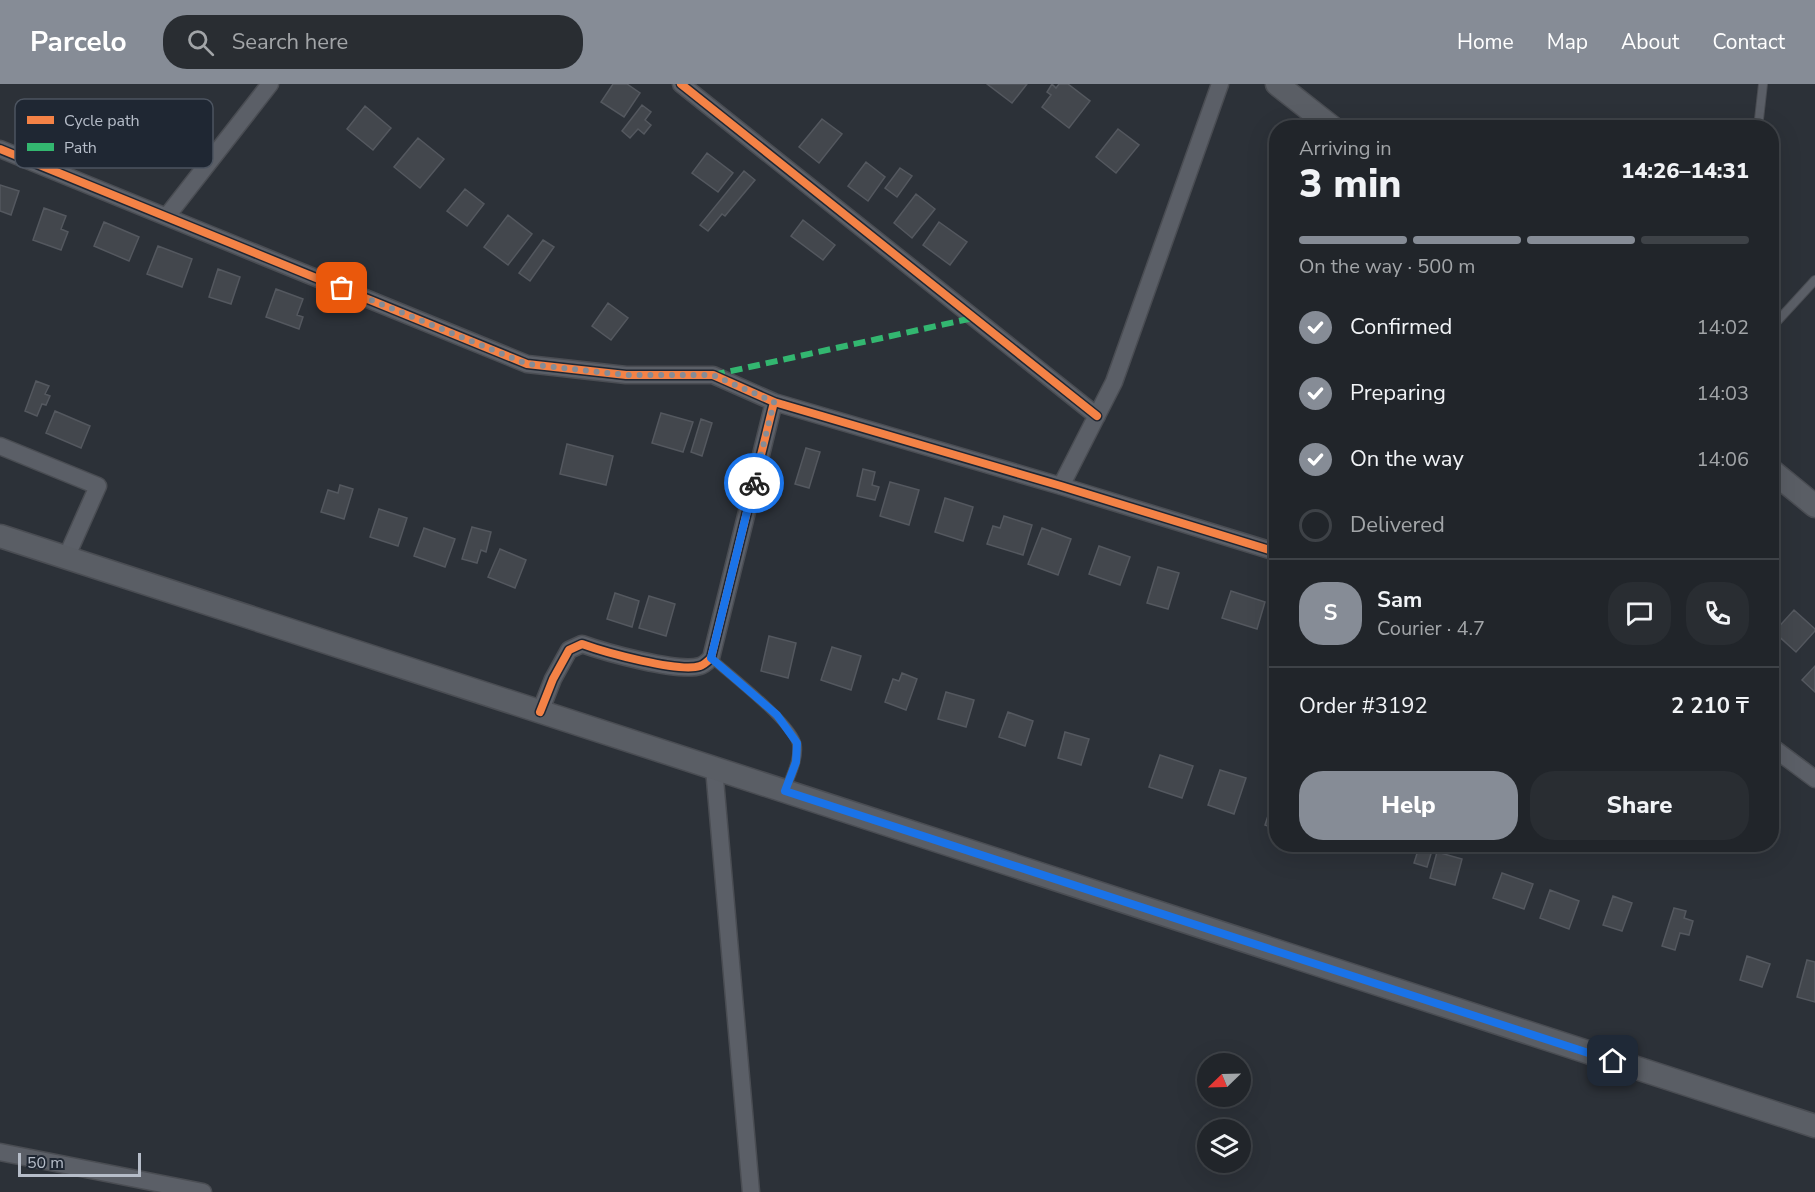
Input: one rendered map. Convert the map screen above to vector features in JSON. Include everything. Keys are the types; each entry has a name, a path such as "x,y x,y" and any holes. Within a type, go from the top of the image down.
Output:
{"main road":[{"path":"1277,84 1323,120"},
{"path":"1779,477 1815,506"},
{"path":"0,536 1815,1126"}],"street":[{"path":"213,157 270,84"},
{"path":"681,84 1097,416"},
{"path":"1060,486 1114,382 1220,84"},
{"path":"0,149 15,155"},
{"path":"47,168 527,364 626,375 713,375 774,402 1269,550"},
{"path":"167,216 204,168"},
{"path":"540,712 568,650 582,644 598,650 676,667 700,666 711,658 774,402"},
{"path":"0,446 98,486 66,558"},
{"path":"1779,752 1815,779"},
{"path":"714,768 751,1192"},
{"path":"0,1152 203,1192"}],"lane":[{"path":"1759,120 1763,84"},
{"path":"1779,319 1815,280"},
{"path":"711,658 777,715 797,743 796,762 785,791"}],"building":[{"path":"613,84 627,84 640,93 624,117 601,102"},
{"path":"987,84 1027,84 1012,103"},
{"path":"1052,84 1056,88 1059,84 1068,84 1090,101 1069,128 1042,107 1051,95 1047,92"},
{"path":"642,105 651,112 645,120 651,125 644,134 638,129 630,138 622,131"},
{"path":"365,106 391,128 373,150 347,129"},
{"path":"822,119 842,134 819,163 799,147"},
{"path":"1118,129 1139,145 1116,173 1096,157"},
{"path":"418,138 444,159 420,188 394,167"},
{"path":"707,153 733,173 718,192 692,173"},
{"path":"866,162 885,177 868,201 848,186"},
{"path":"900,168 912,176 897,197 885,188"},
{"path":"744,171 755,180 725,216 722,214 708,231 700,225"},
{"path":"0,185 19,191 11,215 0,211"},
{"path":"465,189 484,204 467,226 447,211"},
{"path":"916,194 935,209 912,238 894,223"},
{"path":"44,208 66,216 61,229 68,232 61,250 33,240"},
{"path":"508,215 532,234 508,265 484,247"},
{"path":"803,220 835,245 823,260 791,236"},
{"path":"104,222 139,237 129,261 94,246"},
{"path":"939,222 967,242 950,265 923,245"},
{"path":"543,240 554,247 530,281 519,273"},
{"path":"158,246 192,259 182,287 147,274"},
{"path":"218,269 240,277 231,304 209,297"},
{"path":"276,289 303,299 297,315 303,317 299,329 266,317"},
{"path":"608,303 628,318 611,340 592,326"},
{"path":"36,381 49,386 45,394 50,396 46,405 42,404 37,416 25,411"},
{"path":"55,411 90,426 81,448 46,433"},
{"path":"661,413 693,422 683,452 652,443"},
{"path":"701,419 712,423 702,456 691,452"},
{"path":"567,444 613,456 606,485 560,474"},
{"path":"806,448 820,452 809,488 795,484"},
{"path":"863,469 875,472 872,485 879,487 875,500 857,496"},
{"path":"890,482 919,490 909,525 880,516"},
{"path":"340,485 353,489 344,519 321,512 328,490 338,493"},
{"path":"945,498 973,507 963,541 935,532"},
{"path":"379,509 407,518 398,546 370,537"},
{"path":"1004,516 1032,525 1023,555 987,544 993,526 1000,528"},
{"path":"472,527 491,532 486,552 481,550 477,563 462,559"},
{"path":"424,528 455,539 445,567 414,556"},
{"path":"1042,528 1071,539 1058,575 1028,564"},
{"path":"1099,546 1130,557 1120,585 1089,574"},
{"path":"500,549 526,560 515,588 488,577"},
{"path":"1158,567 1179,573 1168,609 1147,603"},
{"path":"1231,591 1265,602 1257,629 1222,618"},
{"path":"615,593 639,601 632,627 607,619"},
{"path":"649,596 675,604 666,636 639,628"},
{"path":"1794,610 1815,631 1796,652 1779,637 1779,626"},
{"path":"769,636 796,643 788,678 761,671"},
{"path":"832,647 861,656 851,690 821,680"},
{"path":"1815,666 1815,692 1802,680"},
{"path":"902,673 917,679 906,710 885,702 893,679 899,681"},
{"path":"946,692 974,700 966,727 938,719"},
{"path":"1008,712 1033,721 1025,746 999,737"},
{"path":"1065,732 1089,739 1081,765 1058,758"},
{"path":"1160,755 1193,766 1182,798 1149,787"},
{"path":"1220,770 1246,778 1234,814 1208,805"},
{"path":"1269,813 1269,826 1265,825"},
{"path":"1417,852 1432,852 1427,867 1414,863"},
{"path":"1437,852 1462,859 1455,885 1430,878"},
{"path":"1502,873 1533,884 1524,909 1493,898"},
{"path":"1550,890 1579,901 1569,929 1540,918"},
{"path":"1613,896 1632,903 1622,931 1603,925"},
{"path":"1674,908 1686,911 1684,918 1693,921 1689,935 1680,933 1675,950 1662,946"},
{"path":"1747,956 1770,964 1762,987 1740,980"},
{"path":"1807,960 1815,962 1815,1002 1797,997"}],"marked path":[{"path":"713,375 973,318"}],"cycle path":[{"path":"681,84 1097,416"},
{"path":"0,149 15,155"},
{"path":"47,168 527,364 626,375 713,375 774,402 1269,550"},
{"path":"540,712 553,679 569,650 582,644 623,656 676,667 700,666 711,658 774,402"}],"way so far":[{"path":"342,288 527,364 626,375 713,375 774,402 754,483"}],"route":[{"path":"754,483 711,658 777,715 797,743 796,762 785,791 1613,1061"}]}
